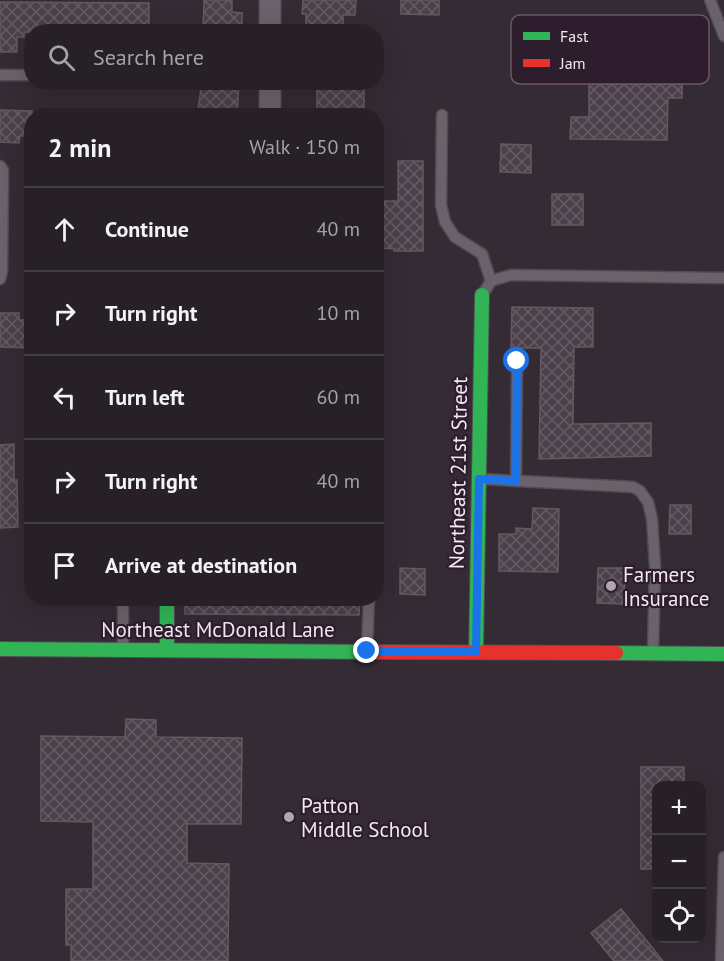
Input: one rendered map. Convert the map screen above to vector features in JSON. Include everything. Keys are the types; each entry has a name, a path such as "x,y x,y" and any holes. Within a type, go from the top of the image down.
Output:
{"street":[{"path":"270,0 270,24"},
{"path":"270,90 270,108"},
{"name":"Northeast 21st Street","path":"476,652 482,295"},
{"path":"167,606 167,650"},
{"name":"Northeast McDonald Lane","path":"0,649 724,654"}],"lane":[{"path":"710,0 724,36"},
{"path":"0,75 24,75"},
{"path":"441,115 441,205 445,222 455,237 482,254 491,282"},
{"path":"0,166 3,170 0,279"},
{"path":"482,295 491,282 511,275 724,278"},
{"path":"516,481 517,361"},
{"path":"479,479 633,486 640,491 648,502 652,519 655,566 653,654"},
{"path":"123,606 123,650"},
{"path":"367,651 369,606"},
{"path":"721,960 724,857"}],"building":[{"path":"204,0 232,0 232,12 242,13 242,24 203,24"},
{"path":"303,0 356,0 355,15 343,15 343,24 306,24 306,14 302,14"},
{"path":"401,0 439,0 439,15 401,14"},
{"path":"0,2 149,3 149,24 24,24 24,37 17,37 17,52 0,52"},
{"path":"589,84 682,84 682,98 668,98 667,140 570,139 571,117 589,117"},
{"path":"201,90 239,90 237,108 198,108"},
{"path":"317,90 364,90 364,108 317,108"},
{"path":"0,110 24,111 24,136 20,136 19,143 0,142"},
{"path":"501,144 531,145 531,173 500,172"},
{"path":"398,161 423,161 423,251 394,251 395,249 384,248 384,201 398,201"},
{"path":"552,194 583,194 583,225 552,225"},
{"path":"512,307 593,308 593,347 574,347 573,424 651,423 651,456 539,459 541,348 511,348"},
{"path":"0,313 19,313 19,320 24,320 24,348 0,347"},
{"path":"14,444 18,527 0,528 0,445"},
{"path":"670,505 691,505 691,534 669,534"},
{"path":"533,508 559,509 558,572 499,571 499,534 516,534 516,528 532,529"},
{"path":"400,568 425,569 425,595 400,594"},
{"name":"Farmers Insurance","path":"598,568 625,568 624,604 597,603"},
{"path":"185,606 360,606 359,615 185,614"},
{"path":"126,719 156,720 156,737 242,738 241,824 187,824 187,863 229,864 228,961 71,961 71,945 66,945 66,889 93,889 93,822 41,821 41,736 125,737"},
{"path":"641,767 684,767 684,781 652,781 652,869 641,869"},
{"path":"621,909 663,961 614,961 591,933"}],"traffic: fast":[{"path":"476,652 482,295"},
{"path":"167,606 167,650"},
{"path":"0,649 379,652"},
{"path":"616,653 724,654"}],"traffic: jam":[{"path":"379,652 616,653"}],"place":[{"name":"Farmers Insurance","path":"611,586"},
{"name":"Patton Middle School","path":"289,817"}],"route":[{"path":"367,651 476,652 479,479 516,481 517,361"}]}
